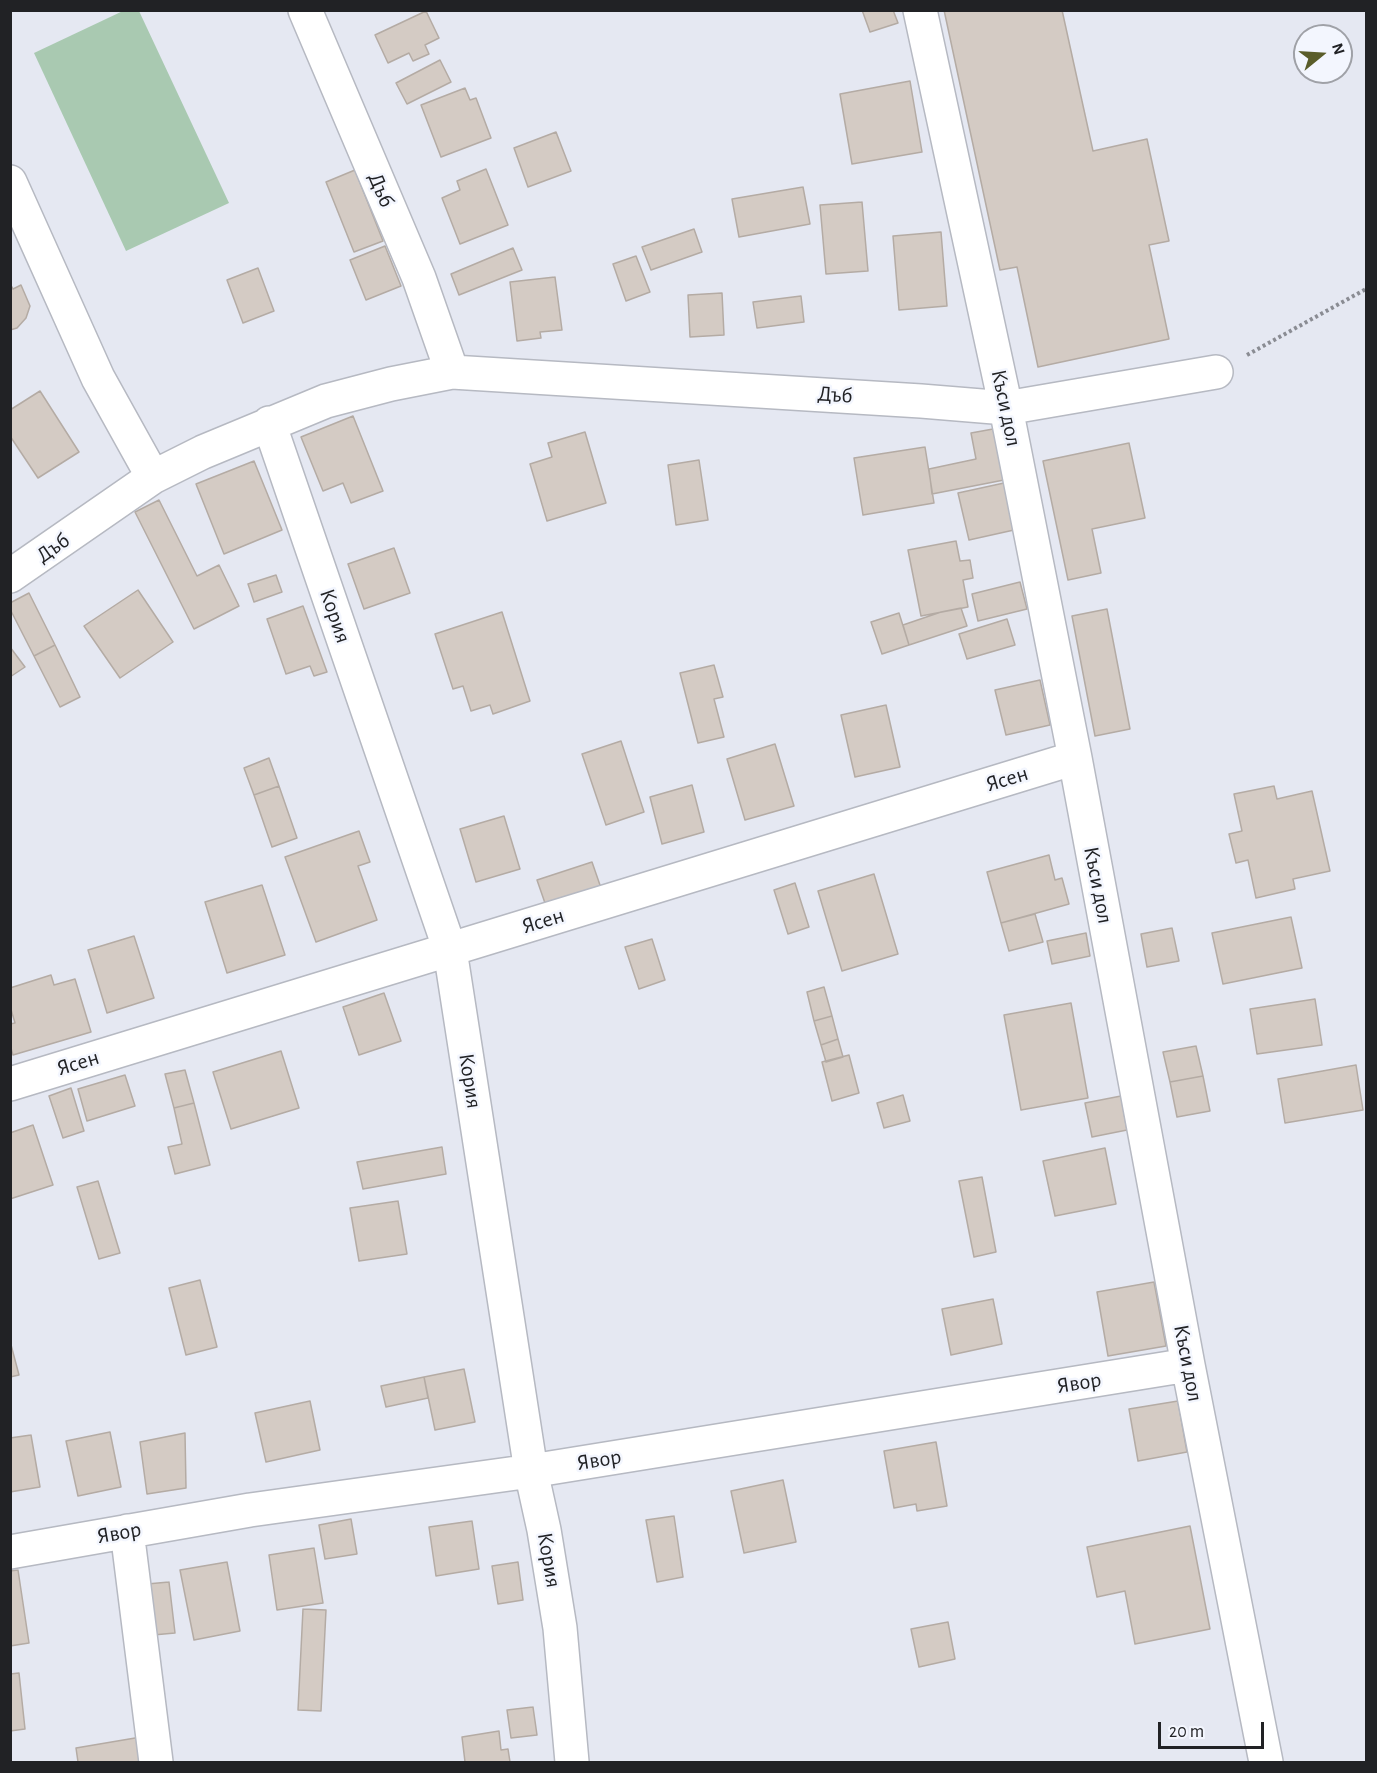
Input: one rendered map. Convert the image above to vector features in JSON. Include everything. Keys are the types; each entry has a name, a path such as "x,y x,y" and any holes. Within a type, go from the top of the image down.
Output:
{"street":[{"name":"Дъб","path":"305,10 419,278 452,372"},
{"name":"Къси дол","path":"920,10 1006,408 1266,1762"},
{"path":"10,182 98,378 153,477"},
{"name":"Дъб","path":"10,576 153,477 269,423 326,401 391,384 452,372 1006,408 1216,372"},
{"name":"Кория","path":"269,423 450,950 531,1471 544,1530 560,1628 572,1762"},
{"name":"Ясен","path":"10,1084 1075,758"},
{"name":"Явор","path":"10,1552 250,1510 531,1471 1188,1365"},
{"path":"127,1531 156,1762"}],"path":[{"path":"1216,372 1366,289"}],"green space":[{"path":"125,10 139,11 229,203 126,251 34,53"}],"building":[{"path":"862,10 893,10 898,23 870,32"},
{"path":"944,10 1062,10 1093,151 1147,139 1169,241 1149,245 1169,339 1038,367 1017,267 1000,270"},
{"path":"426,11 439,38 425,45 429,54 413,61 409,53 388,63 375,35"},
{"path":"440,60 451,82 407,104 396,83"},
{"path":"910,81 922,152 852,164 840,94"},
{"path":"465,88 470,100 476,98 491,138 441,157 421,105"},
{"path":"556,132 571,171 528,187 514,148"},
{"path":"486,169 508,225 460,244 442,198 460,190 457,181"},
{"path":"355,170 383,241 354,252 326,182"},
{"path":"803,187 810,224 739,237 732,199"},
{"path":"862,202 868,271 826,274 820,205"},
{"path":"694,229 702,252 651,270 642,247"},
{"path":"941,232 947,306 899,310 893,236"},
{"path":"385,246 401,286 366,300 350,260"},
{"path":"513,248 522,270 459,295 451,274"},
{"path":"636,256 650,292 626,301 613,264"},
{"path":"258,268 274,311 243,323 227,280"},
{"path":"555,277 562,330 540,332 541,338 517,341 510,282"},
{"path":"10,284 13,289 21,285 30,306 26,318 17,328 10,330"},
{"path":"722,293 724,335 690,337 688,295"},
{"path":"801,296 804,322 757,328 753,302"},
{"path":"40,391 79,452 38,478 10,436 10,410"},
{"path":"353,416 383,491 351,503 343,483 323,491 301,437"},
{"path":"993,429 1004,480 932,494 929,469 976,459 971,433"},
{"path":"585,432 606,503 547,521 530,464 552,457 548,443"},
{"path":"1129,443 1145,518 1092,529 1101,573 1068,580 1043,461"},
{"path":"925,447 934,503 863,515 854,458"},
{"path":"699,460 708,520 676,525 668,465"},
{"path":"254,461 282,530 224,554 196,484"},
{"path":"1004,483 1014,530 969,540 958,493"},
{"path":"159,500 197,576 219,565 239,606 194,629 135,512"},
{"path":"956,541 960,561 970,560 973,578 963,580 968,607 921,616 908,550"},
{"path":"394,548 410,593 364,609 348,564"},
{"path":"276,575 282,592 254,602 248,584"},
{"path":"1020,582 1027,609 978,621 972,594"},
{"path":"138,590 173,642 120,678 84,626"},
{"path":"29,593 55,645 34,656 10,609 10,603"},
{"path":"303,606 327,672 314,676 310,666 286,674 267,619"},
{"path":"961,608 967,626 909,645 903,625"},
{"path":"1107,609 1130,729 1095,736 1072,616"},
{"path":"502,612 530,701 493,714 490,705 471,711 463,686 453,689 435,634"},
{"path":"899,613 909,645 882,654 871,622"},
{"path":"1007,619 1015,645 967,659 959,634"},
{"path":"55,645 80,697 60,707 34,656"},
{"path":"10,647 25,667 10,677"},
{"path":"714,665 723,697 714,699 724,737 698,743 680,673"},
{"path":"1040,680 1050,725 1006,735 995,690"},
{"path":"886,705 900,767 855,777 841,715"},
{"path":"621,741 644,812 606,825 582,754"},
{"path":"775,744 794,806 745,820 727,759"},
{"path":"269,758 279,786 254,795 244,768"},
{"path":"692,785 704,832 662,844 650,797"},
{"path":"279,786 297,838 272,847 254,795"},
{"path":"1274,786 1277,799 1312,791 1330,871 1293,879 1295,889 1256,898 1248,860 1236,863 1229,834 1242,831 1234,794"},
{"path":"504,816 520,869 476,882 460,829"},
{"path":"359,831 370,862 358,866 377,920 316,942 285,857"},
{"path":"1049,855 1055,880 1062,878 1069,904 1001,923 987,872"},
{"path":"592,862 601,888 546,906 537,880"},
{"path":"874,874 898,954 842,971 818,891"},
{"path":"795,883 809,927 788,934 774,890"},
{"path":"262,885 285,955 227,973 205,902"},
{"path":"1035,914 1043,942 1009,951 1001,923"},
{"path":"1291,917 1302,968 1223,984 1212,933"},
{"path":"1172,928 1179,961 1147,967 1141,934"},
{"path":"1086,933 1090,956 1052,964 1047,941"},
{"path":"134,936 154,998 107,1013 88,950"},
{"path":"652,939 665,980 639,989 625,947"},
{"path":"51,975 54,985 75,979 91,1032 13,1055 10,1045 10,1024 15,1023 10,1006 10,988"},
{"path":"824,987 832,1016 814,1021 807,992"},
{"path":"384,993 401,1041 359,1055 343,1007"},
{"path":"1315,999 1322,1045 1257,1054 1250,1009"},
{"path":"1071,1003 1088,1098 1021,1110 1004,1015"},
{"path":"832,1016 838,1039 821,1045 814,1021"},
{"path":"838,1039 843,1057 826,1062 821,1045"},
{"path":"1196,1046 1203,1076 1170,1082 1163,1052"},
{"path":"281,1051 299,1108 231,1129 213,1072"},
{"path":"849,1055 859,1093 832,1101 822,1062"},
{"path":"1356,1065 1363,1110 1285,1123 1278,1079"},
{"path":"185,1070 194,1103 174,1108 165,1074"},
{"path":"125,1075 135,1106 87,1121 78,1089"},
{"path":"1203,1076 1210,1111 1177,1117 1170,1082"},
{"path":"71,1088 84,1131 63,1138 49,1096"},
{"path":"903,1095 910,1121 884,1128 877,1103"},
{"path":"1121,1096 1127,1130 1092,1137 1085,1103"},
{"path":"194,1103 210,1165 175,1174 168,1147 182,1144 174,1108"},
{"path":"33,1125 53,1185 10,1199 10,1133"},
{"path":"442,1147 446,1174 363,1189 357,1162"},
{"path":"1105,1148 1116,1204 1055,1216 1043,1161"},
{"path":"982,1177 996,1252 974,1257 959,1181"},
{"path":"98,1181 120,1253 99,1259 77,1187"},
{"path":"398,1201 407,1254 359,1261 350,1208"},
{"path":"200,1280 217,1347 186,1355 169,1288"},
{"path":"1154,1282 1166,1346 1108,1356 1097,1292"},
{"path":"993,1299 1002,1344 951,1355 942,1309"},
{"path":"10,1341 19,1375 10,1377"},
{"path":"464,1369 475,1422 435,1430 424,1377"},
{"path":"424,1377 428,1398 386,1407 381,1386"},
{"path":"310,1401 320,1450 266,1462 255,1413"},
{"path":"1178,1401 1187,1452 1138,1461 1129,1409"},
{"path":"110,1432 121,1487 78,1496 66,1441"},
{"path":"185,1433 186,1488 147,1494 140,1442"},
{"path":"31,1435 40,1487 10,1492 10,1438"},
{"path":"936,1442 947,1506 917,1511 916,1504 894,1508 884,1451"},
{"path":"783,1480 796,1542 744,1553 731,1491"},
{"path":"674,1516 683,1577 657,1582 646,1520"},
{"path":"351,1519 357,1554 325,1559 319,1525"},
{"path":"472,1521 479,1569 436,1576 429,1527"},
{"path":"1190,1526 1210,1629 1135,1644 1125,1591 1097,1597 1087,1547"},
{"path":"314,1548 323,1603 277,1610 269,1555"},
{"path":"227,1562 240,1631 194,1640 180,1570"},
{"path":"518,1562 523,1600 498,1604 492,1566"},
{"path":"18,1570 29,1643 10,1646 10,1571"},
{"path":"169,1582 175,1633 153,1635 147,1584"},
{"path":"303,1609 326,1610 321,1711 298,1710"},
{"path":"948,1622 955,1659 919,1667 911,1629"},
{"path":"19,1673 25,1729 10,1731 10,1674"},
{"path":"533,1707 537,1735 511,1738 507,1710"},
{"path":"499,1731 501,1750 508,1749 510,1762 465,1762 462,1737"},
{"path":"141,1737 146,1762 78,1762 76,1748"}]}
